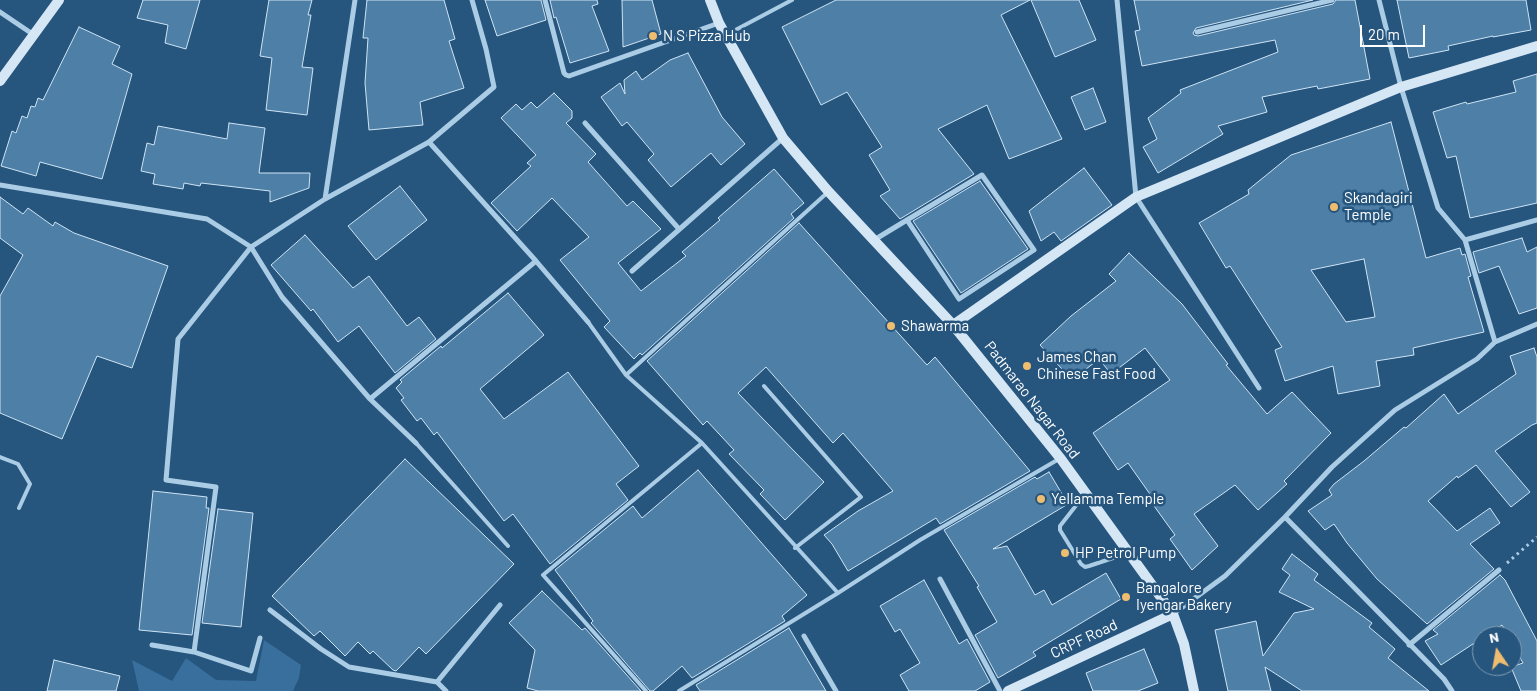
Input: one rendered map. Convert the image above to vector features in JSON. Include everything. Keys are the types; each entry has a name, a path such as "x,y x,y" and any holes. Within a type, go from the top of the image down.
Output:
{"street":[{"path":"0,81 59,0"},
{"path":"325,199 355,0"},
{"path":"194,652 216,487 166,480 178,339 251,247 325,199 429,142 494,87 486,49 472,0"},
{"path":"545,0 564,73 569,76 719,23"},
{"name":"Padmarao Nagar Road","path":"710,0 719,23 783,138 828,191 953,325 1061,458 1173,614 1184,644 1194,691"},
{"path":"1117,0 1136,197 1259,388"},
{"path":"1197,32 1332,0"},
{"path":"1379,0 1401,87 1438,208 1465,240 1495,342"},
{"path":"0,12 34,35"},
{"path":"953,325 1136,197 1401,87 1537,46"},
{"path":"585,123 679,229"},
{"path":"632,271 783,138"},
{"path":"429,142 588,322"},
{"path":"874,240 907,220 982,175 1034,250 959,299 907,220"},
{"path":"0,185 208,219 251,247 282,297 370,399 416,442"},
{"path":"1465,240 1537,220"},
{"path":"370,399 536,261"},
{"path":"1173,614 1225,576 1332,467 1395,410 1477,359 1495,342 1537,324"},
{"path":"1285,517 1444,679 1452,691"},
{"path":"1409,644 1499,570"},
{"path":"940,579 1007,691"},
{"path":"437,682 500,605"},
{"path":"270,610 320,649 349,667 437,682 446,691"},
{"name":"CRPF Road","path":"1007,691 1173,614"},
{"path":"804,636 836,691"},
{"path":"152,645 194,652 251,671 260,638"}],"lane":[{"path":"726,34 792,0"},
{"path":"626,375 828,191"},
{"path":"588,322 626,375 702,443 838,593"},
{"path":"764,386 861,497 796,548"},
{"path":"416,442 508,546"},
{"path":"646,691 543,575 702,443"},
{"path":"0,457 18,464 30,484 19,508"},
{"path":"679,691 920,540 1061,458"},
{"path":"1085,494 1060,526 1060,530 1081,564 1085,567 1089,566 1128,552"}],"path":[{"path":"1499,570 1537,537"}],"shaded area":[{"path":"264,640 301,665 299,678 293,691 139,691 132,660 172,681 186,658 216,680 256,681"}],"building":[{"path":"143,0 200,0 186,49 165,43 168,25 137,18"},
{"path":"269,0 312,0 308,15 311,15 302,67 313,68 307,115 266,110 272,58 260,56"},
{"path":"367,0 444,0 455,39 449,41 464,88 420,102 423,125 369,130 365,83 368,38 363,38"},
{"path":"485,0 541,0 546,20 497,36"},
{"path":"550,0 597,0 598,4 592,6 609,51 570,63 556,17 554,18"},
{"path":"622,0 652,0 661,34 623,47"},
{"path":"836,0 1030,0 1001,15 1062,139 1009,159 987,105 938,129 974,174 900,219 880,196 890,190 869,155 882,147 847,92 821,105 782,27"},
{"path":"1031,0 1079,0 1096,40 1055,57"},
{"path":"1134,0 1313,0 1196,28 1193,33 1198,36 1333,4 1336,0 1355,0 1370,79 1318,89 1317,86 1262,97 1267,112 1218,126 1223,134 1158,173 1143,147 1157,139 1148,118 1181,93 1180,90 1278,52 1275,40 1142,66 1135,31 1140,30"},
{"path":"1397,0 1526,0 1531,30 1448,46 1449,50 1409,58"},
{"path":"79,27 120,46 112,64 132,74 102,179 40,162 36,176 1,166 12,131 16,133 22,116 27,118 31,106 35,107 38,98 43,100"},
{"path":"688,53 722,117 745,144 721,165 711,153 671,187 648,160 654,154 627,122 622,126 601,97 620,83 625,94 624,80 636,71 642,80 670,60"},
{"path":"1537,74 1537,203 1470,218 1456,156 1447,158 1433,112 1466,102 1467,104 1516,92 1513,81"},
{"path":"1093,88 1106,122 1085,130 1071,97"},
{"path":"554,93 572,111 572,118 566,123 596,154 588,162 627,206 633,201 661,229 618,263 641,291 686,256 682,252 720,220 718,218 774,169 804,203 791,214 794,218 642,355 640,353 634,359 604,327 610,321 560,260 589,237 552,198 517,231 491,203 531,166 527,163 536,155 501,118 516,104 522,110 531,102 537,108"},
{"path":"1391,122 1426,258 1460,248 1462,255 1465,254 1471,276 1468,277 1484,332 1413,348 1414,355 1376,361 1380,386 1338,394 1333,366 1285,381 1275,350 1282,347 1230,266 1226,268 1199,223 1249,194 1248,190 1291,155","holes":["1364,259 1375,317 1346,322 1311,270"]},
{"path":"229,123 265,128 259,173 310,173 309,188 270,202 270,191 201,183 200,186 184,183 183,189 153,184 155,174 141,171 147,143 154,145 158,126 227,139"},
{"path":"1084,168 1112,205 1061,241 1054,232 1041,241 1029,211"},
{"path":"980,181 1028,249 961,293 913,221"},
{"path":"400,186 427,220 376,260 348,226"},
{"path":"0,197 23,214 28,208 53,226 55,222 74,233 168,266 132,368 97,356 62,439 0,413 0,296 23,255 0,238"},
{"path":"799,223 927,365 935,357 1030,471 940,524 936,518 848,571 832,544 824,535 858,511 893,491 843,433 833,443 766,367 738,393 824,482 785,520 760,494 764,490 729,454 734,450 707,421 703,425 647,361"},
{"path":"305,235 353,288 369,276 407,326 419,317 436,339 395,373 359,326 338,342 313,309 311,311 271,265"},
{"path":"1522,238 1527,252 1537,247 1537,308 1519,314 1499,266 1479,273 1473,252"},
{"path":"1129,253 1182,304 1228,364 1226,365 1267,414 1292,392 1331,433 1284,481 1287,484 1258,510 1235,485 1194,514 1218,546 1192,570 1170,539 1175,535 1149,499 1152,497 1128,463 1118,470 1093,433 1170,380 1145,348 1111,374 1099,359 1072,380 1040,345 1071,316 1116,281 1109,274"},
{"path":"508,293 544,335 480,389 504,419 568,372 639,466 616,484 628,500 550,564 513,514 504,521 437,432 434,435 421,418 417,421 401,400 404,398 396,388 402,382 400,380"},
{"path":"1534,348 1537,357 1537,423 1495,451 1530,492 1511,507 1476,465 1458,478 1457,476 1428,501 1457,531 1490,508 1500,523 1470,544 1494,569 1427,624 1377,579 1334,524 1325,530 1308,511 1332,495 1329,490 1334,484 1404,427 1406,428 1444,394 1458,414 1516,374 1510,356"},
{"path":"405,459 514,564 426,654 419,647 396,671 373,651 370,654 358,642 345,656 320,631 314,636 272,596"},
{"path":"698,470 807,595 782,616 785,621 692,678 682,666 653,691 650,691 591,623 593,621 555,570 633,506 642,518"},
{"path":"1049,472 1068,504 993,549 1007,546 1035,595 1044,590 1052,605 1106,573 1121,599 1033,652 1036,656 998,678 975,635 997,622 977,587 979,586 944,530 1035,477 1037,479"},
{"path":"153,491 207,497 206,508 209,508 192,635 139,630"},
{"path":"218,509 253,513 241,627 202,623"},
{"path":"1292,554 1318,574 1314,580 1372,623 1369,627 1395,649 1388,658 1429,691 1302,691 1265,667 1271,691 1228,691 1215,630 1256,621 1263,656 1294,613 1314,609 1279,592 1290,575 1282,569"},
{"path":"1500,575 1505,580 1537,641 1537,691 1521,691 1515,676 1522,676 1522,626 1472,626 1472,645 1441,665 1425,641 1438,634 1433,630"},
{"path":"924,580 959,644 967,639 990,682 975,691 909,691 900,675 920,663 900,629 895,632 880,606"},
{"path":"542,591 582,630 585,628 641,691 538,691 527,688 535,650 509,623"},
{"path":"789,628 826,691 700,691 696,685"},
{"path":"1144,649 1158,683 1138,691 1093,691 1086,673"},
{"path":"54,660 120,676 116,691 47,691"}],"place":[{"name":"N S Pizza Hub","path":"653,36"},
{"name":"Skandagiri Temple","path":"1334,207"},
{"name":"Shawarma","path":"891,326"},
{"name":"James Chan Chinese Fast Food","path":"1027,366"},
{"name":"Yellamma Temple","path":"1041,499"},
{"name":"HP Petrol Pump","path":"1065,553"},
{"name":"Bangalore Iyengar Bakery","path":"1126,597"}]}
